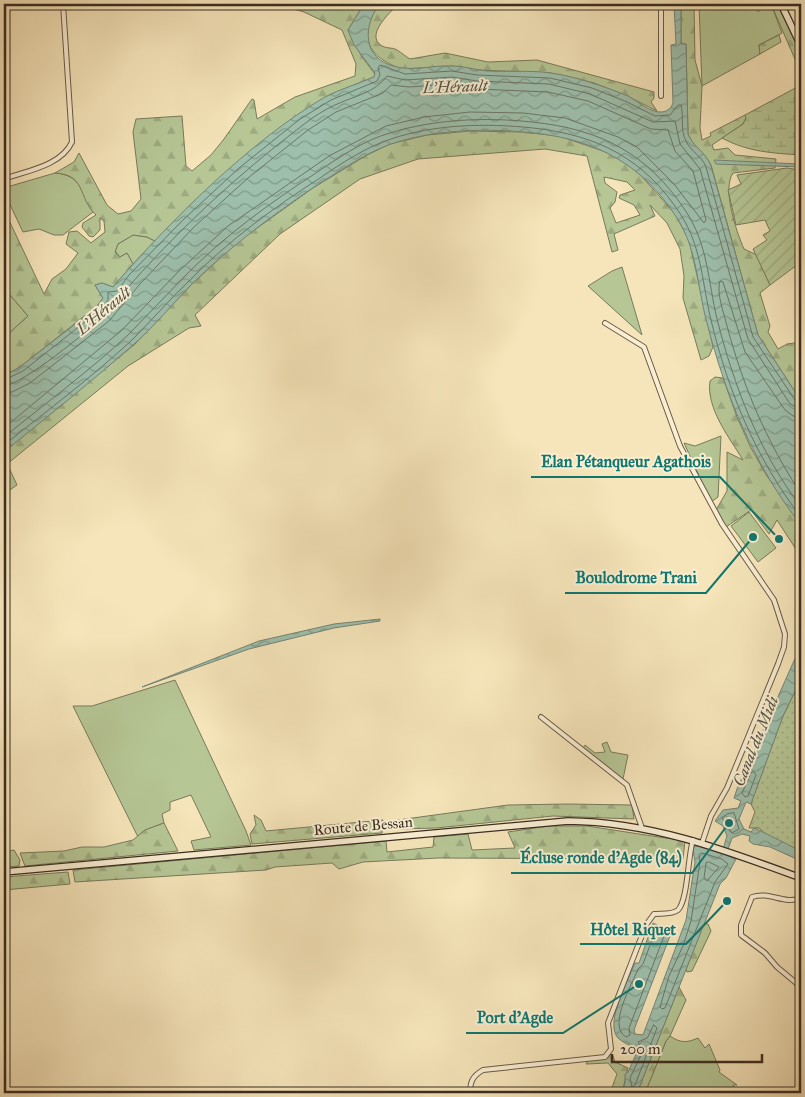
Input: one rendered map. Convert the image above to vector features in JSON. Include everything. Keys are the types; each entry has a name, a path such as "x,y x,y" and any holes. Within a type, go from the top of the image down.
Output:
{"main road":[{"path":"781,4 801,46"},
{"name":"Route de Bessan","path":"4,872 576,821 640,828 693,840 801,878"}],"street":[{"path":"4,179 54,161 66,153 72,142 63,4"},
{"path":"661,4 662,96"},
{"path":"605,323 644,346 680,446 722,524 774,600 784,627 784,647 778,664 727,788 711,816 702,843"},
{"path":"542,717 627,785 640,828"},
{"path":"470,1093 470,1085 474,1075 483,1070 604,1057 610,1054 608,1023 646,925 654,914 672,913 681,905 691,861 693,840"},
{"path":"801,898 788,902 774,896 752,897 740,928 742,937 760,949 777,968 801,987"}],"green space":[{"path":"277,4 364,4 348,30 362,57 375,74 374,77 329,95 236,164 155,241 147,237 133,235 118,244 115,252 120,257 127,253 133,264 113,287 102,283 95,285 103,298 97,306 20,367 4,376 4,338 28,316 4,288 4,210 44,294 52,279 66,269 78,253 66,244 69,232 77,231 91,243 105,232 104,221 100,218 100,230 93,237 89,236 82,227 83,223 96,215 90,208 77,182 65,175 55,173 74,162 79,153 107,205 118,214 131,211 141,199 133,132 136,119 182,116 186,166 192,171 211,155 252,99 254,100 257,119 295,97 355,76 356,64 342,30 304,12"},
{"path":"379,4 398,4 377,30 377,41 382,46 395,49 410,59 445,53 488,62 537,60 654,92 654,98 651,102 657,111 594,83 551,73 478,70 452,66 402,69 381,58 369,44 368,26"},
{"path":"681,4 694,4 695,60 702,86 700,128 702,140 711,136 710,133 745,115 746,118 743,124 712,145 714,150 728,148 735,155 776,159 775,168 733,173 729,189 731,210 744,249 757,255 770,285 760,293 770,326 768,332 778,349 787,344 801,342 801,401 758,335 711,165 688,134 686,44 681,44"},
{"path":"699,4 762,4 757,7 758,12 767,4 771,4 782,33 759,45 760,54 702,86"},
{"path":"771,4 785,4 789,19 801,46 801,73"},
{"path":"779,35 781,42 760,54 759,45"},
{"path":"801,85 801,155 751,149 722,138 743,124 746,118 745,115"},
{"path":"470,131 522,132 559,136 612,154 638,172 675,214 689,240 713,347 709,356 701,360 683,298 684,276 680,249 667,223 650,205 655,216 614,234 618,250 612,252 587,156 545,149 418,159 360,179 280,234 195,315 201,326 189,328 128,366 7,464 10,470 4,476 4,452 135,344 192,284 239,241 313,188 367,155 390,144 427,135","holes":["604,177 627,182 635,190 620,195 619,198 634,205 640,215 616,223 610,208 615,202 617,192 605,183"]},
{"path":"787,168 800,170 801,175 801,262 770,285 753,249 767,240 763,235 770,231 765,220 736,225 728,190 741,184 737,175"},
{"path":"55,173 64,174 76,181 93,212 63,235 54,235 39,229 23,232 4,192 7,187"},
{"path":"133,235 147,237 155,241 133,264 127,253 120,257 115,251 118,244"},
{"path":"622,267 642,335 588,286"},
{"path":"4,288 28,316 4,338"},
{"path":"715,377 723,378 751,448 767,476 801,525 801,557 777,520 769,534 751,510 726,527 716,510 727,491 727,452 743,460 715,412 710,391 710,381"},
{"path":"721,436 718,497 711,502 684,443 695,446"},
{"path":"10,470 17,485 4,494 4,476"},
{"path":"749,512 776,548 758,562 731,526"},
{"path":"801,679 801,851 769,837 759,828 749,828 755,812 751,804 753,797 783,716"},
{"path":"175,680 251,845 194,850 191,841 211,837 191,795 170,802 170,810 162,814 164,823 145,830 138,837 73,706 92,706"},
{"path":"607,742 611,752 628,755 623,779 583,748 585,745 595,753 605,752 602,744"},
{"path":"508,805 632,805 634,819 553,816 436,828 399,829 398,820"},
{"path":"254,815 261,820 266,831 383,820 382,833 252,844 250,834 256,825"},
{"path":"164,823 178,851 25,866 20,853 64,851 82,847 104,847 133,840 145,830"},
{"path":"548,826 587,826 685,841 683,859 438,858 363,862 339,869 332,863 275,867 266,870 75,882 73,870 386,841 387,852 433,847 434,837 468,834 472,850 515,848 508,832"},
{"path":"14,850 20,860 19,866 4,867 4,852"},
{"path":"68,872 70,884 4,890 4,877"},
{"path":"704,923 708,924 711,931 692,971 687,972 686,969"},
{"path":"679,987 686,1000 666,1041 645,1093 637,1093"},
{"path":"670,1036 684,1042 698,1038 705,1048 709,1044 720,1070 719,1072 737,1085 733,1085 735,1089 740,1089 740,1093 645,1093 666,1041"},
{"path":"610,1054 615,1062 628,1068 622,1093 610,1093 617,1074 608,1063 586,1064 589,1059 604,1057"}],"water":[{"name":"L'Hérault","path":"364,4 379,4 369,25 368,36 374,53 390,65 403,68 457,66 487,71 551,73 581,79 628,96 649,109 662,112 669,109 673,103 671,45 676,44 674,4 681,4 681,44 686,44 688,134 711,166 758,335 801,401 801,525 769,479 733,404 707,323 693,256 677,218 649,183 616,158 578,142 557,136 534,133 480,130 425,135 391,144 346,167 287,206 238,243 193,283 133,345 4,452 4,376 20,367 97,307 103,298 95,285 102,283 113,287 185,210 268,136 325,97 374,77 375,73 354,45 348,30"},
{"path":"714,160 800,164 801,167 716,164"},
{"path":"380,619 380,621 334,628 249,649 142,687 259,641 334,624"},
{"path":"801,645 801,679 783,716 751,804 746,802 739,819 744,829 751,832 754,828 801,851 801,861 770,847 753,844 749,841 750,836 742,834 732,838 726,855 736,859 726,878 720,884 637,1093 622,1093 625,1074 628,1072 638,1050 620,1040 614,1031 616,1012 623,990 635,963 639,963 653,923 669,931 670,936 634,1030 635,1034 643,1035 686,920 695,862 693,850 695,845 722,853 727,836 723,826 715,821 723,810 738,808 741,801 734,798 737,789"}],"place":[{"name":"Boulodrome Trani","path":"753,537"},
{"name":"Elan Pétanqueur Agathois","path":"779,539"},
{"name":"Écluse ronde d'Agde (84)","path":"729,823"},
{"name":"Hôtel Riquet","path":"727,901"},
{"name":"Port d'Agde","path":"639,984"}],"water label":[{"name":"Canal du Midi","path":"755,741"}]}
